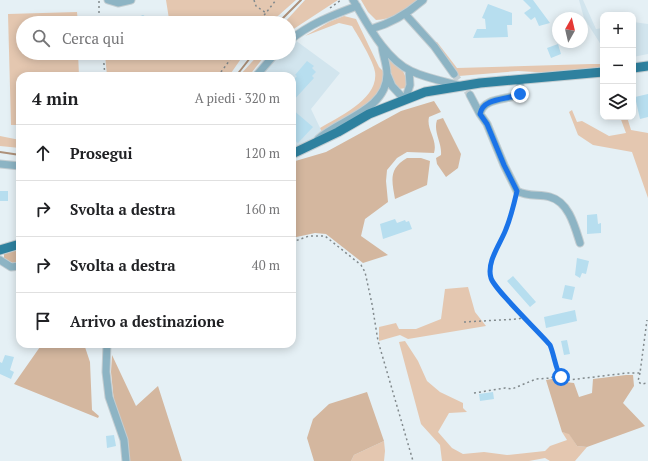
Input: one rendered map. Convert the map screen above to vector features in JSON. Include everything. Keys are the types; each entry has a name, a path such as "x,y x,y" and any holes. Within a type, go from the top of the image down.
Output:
{"main road":[{"path":"636,68 648,66"},
{"path":"296,152 369,114 425,92 520,79 600,72"},
{"path":"0,250 16,245"}],"street":[{"path":"108,0 118,3 131,0"},
{"path":"371,29 387,24 406,15 423,0"},
{"path":"296,37 326,18 355,3 382,47 409,70 428,78 460,86"},
{"path":"406,15 434,46 454,74"},
{"path":"382,47 387,74 392,86 405,100 410,85 409,70"},
{"path":"259,72 270,60"},
{"path":"309,146 321,136 370,106 382,94 387,74"},
{"path":"480,114 481,110 489,103 520,94 520,79"},
{"path":"470,95 487,124 504,165 517,191 530,195 551,197 558,201 570,214 580,243"},
{"path":"0,164 16,166"},
{"path":"0,260 3,266 16,266"},
{"path":"107,348 106,372 109,397 124,440 126,461"}],"path":[{"path":"99,0 99,16"},
{"path":"254,0 256,6 266,13"},
{"path":"264,16 276,0"},
{"path":"103,60 104,72"},
{"path":"221,72 230,60"},
{"path":"517,191 511,216 492,262 490,273 491,280 550,345 555,355 558,373 561,377 569,380 627,373 640,373"},
{"path":"296,241 309,236 324,236 362,265 372,304 378,341 413,461"},
{"path":"464,322 518,320 525,317"},
{"path":"647,320 638,381 641,384 648,383"},
{"path":"474,394 505,388 512,389 536,378 550,378 558,373"}],"shaded area":[{"path":"166,0 296,0 278,16 169,16"},
{"path":"305,0 338,0 296,27 296,16 290,16"},
{"path":"361,0 417,0 393,16 382,20 376,20 368,12"},
{"path":"579,0 583,0 596,29 600,28 600,43 588,24 588,12 582,12"},
{"path":"77,12 77,16 16,16 16,60 78,60 79,72 16,72 16,125 11,125 8,14"},
{"path":"344,16 356,19 379,67 385,73 380,91 373,99 352,115 322,132 320,128 346,113 364,99 371,91 375,82 375,72 372,62 352,26 339,23 305,36 329,22"},
{"path":"636,22 648,24 648,54 636,56"},
{"path":"296,41 340,73 311,109 322,132 302,146 296,147 296,72 264,72 275,60 296,60"},
{"path":"433,42 437,42 457,68 600,64 600,69 552,73 518,71 459,76"},
{"path":"386,56 403,71 408,83 406,88 399,89 395,86"},
{"path":"106,60 240,60 232,72 107,72"},
{"path":"254,60 262,60 252,72 243,72"},
{"path":"434,101 441,112 429,117 429,126 435,148 434,153 407,152 397,158 387,170 386,181 388,202 365,219 361,236 388,255 363,263 326,234 315,233 296,237 296,161 326,152 401,111"},
{"path":"572,110 577,122 582,121 609,136 626,133 621,120 628,120 631,130 648,133 648,198 632,152 593,145 578,135 569,112"},
{"path":"443,118 461,154 458,168 446,177 437,164 436,158 441,155 441,150 436,124 437,120"},
{"path":"0,136 16,139 16,148 0,146"},
{"path":"407,158 421,158 430,161 427,185 395,199 392,181 394,171 401,162"},
{"path":"16,249 16,264 11,264 4,258 4,254"},
{"path":"468,287 475,312 486,326 408,339 400,335 379,341 379,327 396,323 399,329 416,329 441,319 445,289"},
{"path":"405,341 418,361 427,381 440,392 463,403 463,408 467,412 449,413 438,432 452,448 463,454 484,452 507,455 545,451 550,446 567,440 562,432 569,433 577,446 587,447 575,461 550,461 545,458 529,461 442,461 440,445 421,424 399,342"},
{"path":"39,348 85,348 90,362 92,410 99,416 98,418 14,384"},
{"path":"112,355 136,406 158,386 182,461 129,461 127,441 114,402 111,372"},
{"path":"633,375 634,386 623,403 645,426 587,447 577,446 569,434 562,432 546,380 558,378 565,382 574,383 579,397 592,393 593,379"},
{"path":"367,392 384,441 354,455 351,461 314,461 307,438 313,419 329,404"},
{"path":"384,441 384,461 351,461 354,455"}],"building":[{"path":"523,0 533,0 550,23 539,26 535,17 531,20 524,13 531,8"},
{"path":"488,4 512,13 512,25 507,25 508,37 473,38 477,29 486,29 485,19 482,18"},
{"path":"552,46 552,48 559,48 561,54 551,58 547,48"},
{"path":"307,61 314,66 312,68 316,72 312,76 314,78 296,98 297,76 296,74"},
{"path":"648,94 648,117 640,119 636,97"},
{"path":"296,112 313,127 298,143 296,141"},
{"path":"0,191 8,191 8,201 0,201"},
{"path":"597,214 598,224 601,223 601,233 587,234 587,215"},
{"path":"395,219 397,223 405,220 406,222 409,221 412,229 383,239 380,224"},
{"path":"577,258 589,261 586,274 582,273 580,278 575,275"},
{"path":"513,276 536,302 530,307 507,281"},
{"path":"565,285 575,287 572,300 562,298"},
{"path":"575,310 577,321 546,328 544,317"},
{"path":"567,340 570,354 564,355 561,341"},
{"path":"5,355 14,357 10,370 14,372 11,379 0,374 0,362 2,363"},
{"path":"493,392 494,399 480,401 479,394"},
{"path":"114,435 116,446 107,448 106,436"}],"waterway":[{"path":"285,16 301,0"},
{"path":"239,72 249,60"},
{"path":"0,152 16,154"}],"tunnel":[{"path":"454,74 470,95"}],"route":[{"path":"520,94 515,97 489,103 481,110 480,114 487,124 504,165 517,191 511,216 492,262 490,273 491,280 550,345 559,369 558,373 561,377"}]}
